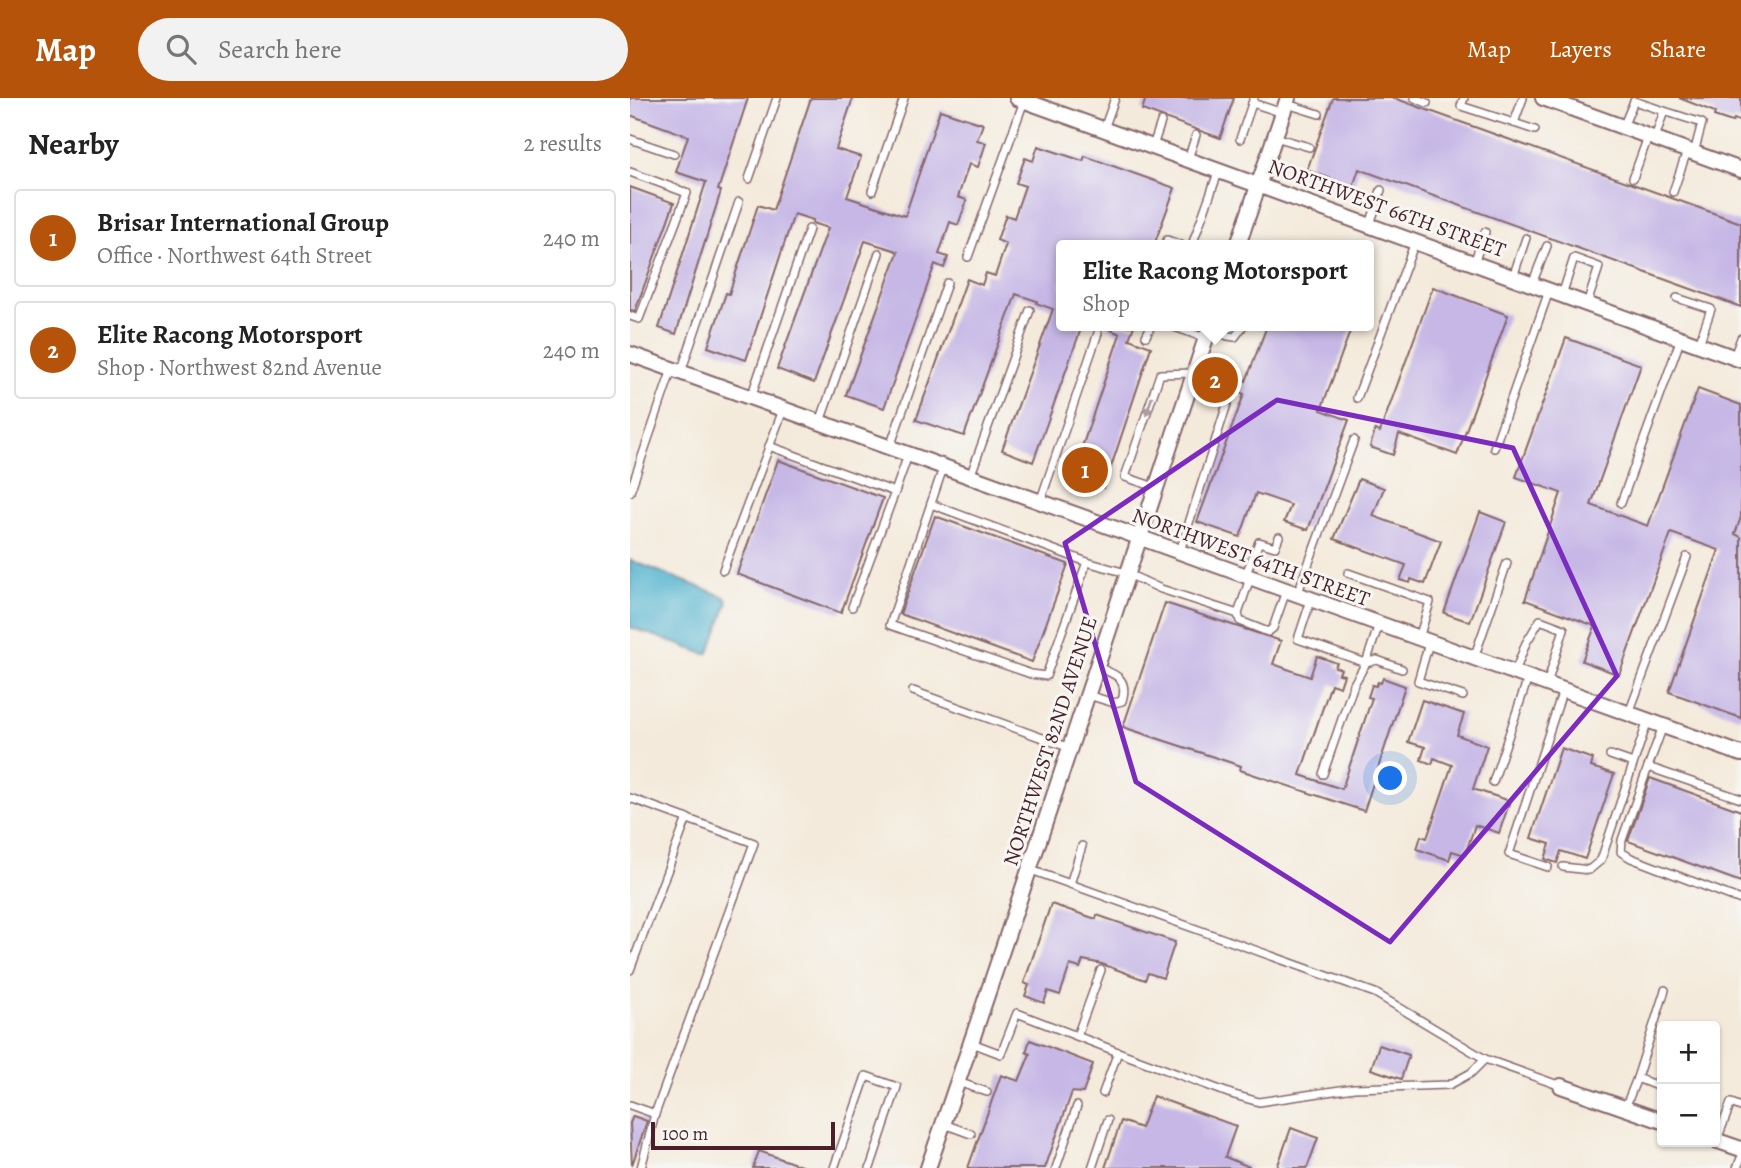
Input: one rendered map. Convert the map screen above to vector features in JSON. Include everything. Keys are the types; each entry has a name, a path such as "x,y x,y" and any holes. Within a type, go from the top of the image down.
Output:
{"street":[{"name":"NORTHWEST 66TH STREET","path":"1021,99 1737,359"},
{"path":"1551,99 1741,170"},
{"path":"1240,240 1286,105"},
{"name":"NORTHWEST 82ND AVENUE","path":"928,1168 1031,870 1126,573 1208,331"},
{"name":"NORTHWEST 64TH STREET","path":"630,354 1741,754"},
{"path":"1561,1086 1657,1119"},
{"path":"1720,1141 1741,1149"}],"lane":[{"path":"749,179 777,98"},
{"path":"872,191 904,98"},
{"path":"1104,129 1115,98"},
{"path":"1415,98 1427,103"},
{"path":"1464,98 1461,106 1535,130"},
{"path":"1514,123 1523,98"},
{"path":"968,257 1021,99"},
{"path":"1623,127 1634,100 1702,123 1673,192"},
{"path":"1240,139 1253,101 1286,105 1320,114"},
{"path":"1633,178 1664,111"},
{"path":"1153,146 1161,122"},
{"path":"1188,159 1196,135"},
{"path":"1275,137 1309,147"},
{"path":"630,139 674,154"},
{"path":"1194,240 1219,170"},
{"path":"630,172 687,193 639,319 630,316"},
{"path":"1370,225 1381,190"},
{"path":"630,492 739,202"},
{"path":"751,398 809,229"},
{"path":"1474,263 1485,232"},
{"path":"1513,277 1526,238"},
{"path":"1357,398 1415,241"},
{"path":"1532,284 1547,246"},
{"path":"820,423 879,253"},
{"path":"1494,448 1555,292 1574,258 1599,267 1587,304"},
{"path":"889,448 947,283"},
{"path":"1678,298 1710,309 1698,345"},
{"path":"970,477 1030,310"},
{"path":"1146,336 1148,331"},
{"path":"1208,331 1235,337 1239,331"},
{"path":"1040,503 1098,333"},
{"path":"1621,503 1681,338"},
{"path":"1737,359 1741,338"},
{"path":"1155,487 1125,477 1160,374 1192,379 1229,398 1179,553"},
{"path":"723,570 783,410"},
{"path":"1279,537 1275,547 1259,542 1238,614 1240,621 1268,632 1298,596 1353,440"},
{"path":"769,446 895,492"},
{"path":"852,607 908,455"},
{"path":"943,468 890,625 1031,674 1046,676 1087,562"},
{"path":"931,504 1087,562 1126,573 1161,589 1238,614"},
{"path":"1629,714 1688,556"},
{"path":"1474,658 1507,563"},
{"path":"1348,573 1430,602 1418,681 1463,696"},
{"path":"1298,596 1298,639 1366,663 1377,660 1402,669"},
{"path":"1493,782 1521,675 1526,643 1540,620 1564,629 1547,684"},
{"path":"1323,774 1354,684 1366,663 1379,624"},
{"path":"1087,694 1114,703 1122,701 1124,683 1119,676 1096,666"},
{"path":"913,691 1070,748"},
{"path":"1548,867 1509,854 1563,691"},
{"path":"1563,867 1589,870 1601,860 1648,720"},
{"path":"1663,726 1622,840 1621,852 1741,900"},
{"path":"1610,755 1633,762"},
{"path":"1648,767 1741,799"},
{"path":"630,798 754,843 655,1114 641,1168"},
{"path":"630,970 687,818"},
{"path":"1070,884 1082,846"},
{"path":"1031,870 1375,993 1485,1059 1561,1086"},
{"path":"1077,1036 1101,970"},
{"path":"1625,1108 1665,990"},
{"path":"971,1042 1001,1054 1017,1013 1231,1094 1259,1102 1354,1088 1449,1085 1471,1073 1485,1059"},
{"path":"1103,1093 1118,1052"},
{"path":"834,1168 866,1076 897,1087 870,1168"},
{"path":"1637,1078 1657,1086"},
{"path":"957,1082 987,1092"},
{"path":"1720,1130 1731,1103 1741,1107"},
{"path":"630,1105 655,1114"},
{"path":"1056,1168 1077,1106"},
{"path":"1092,1168 1108,1120"},
{"path":"943,1123 971,1134"},
{"path":"1737,1168 1741,1158"}],"highlighted area":[{"path":"1277,400 1513,448 1617,676 1390,942 1136,782 1065,543"}],"water":[{"path":"630,560 725,597 728,602 709,653 705,654 630,627"}],"building":[{"path":"630,98 748,98 676,334 659,328 706,182 676,172 688,136 630,115"},
{"path":"811,98 853,98 836,149 861,157 847,197 905,216 940,110 983,124 977,140 986,143 978,167 969,164 958,197 967,200 958,225 950,222 939,254 948,257 944,268 935,264 884,408 846,395 898,252 894,250 865,241 814,383 777,369 828,228 812,223 813,220 794,214 746,360 708,347 726,293 729,294 758,205 773,210"},
{"path":"1146,98 1234,98 1220,138 1142,110"},
{"path":"1333,98 1394,98 1741,223 1741,307 1359,169 1353,187 1307,170"},
{"path":"1679,98 1741,98 1741,122 1714,116 1715,112"},
{"path":"1038,146 1083,161 1085,156 1175,188 1156,240 1056,240 1056,331 1080,331 1033,462 1002,450 1053,309 1036,303 1037,301 1016,294 964,436 916,420 967,279 982,285 986,273 995,276 1006,244 997,240 1006,215 1014,218 1025,186 1016,183 1025,158 1033,161"},
{"path":"630,187 674,203 635,311 630,310"},
{"path":"1433,287 1508,315 1457,455 1399,434 1393,455 1370,447 1375,430 1380,432"},
{"path":"1113,331 1132,331 1129,339 1151,347 1104,488 1072,477 1120,334"},
{"path":"1265,331 1350,331 1321,410 1349,420 1308,530 1284,522 1291,505 1256,493 1240,537 1197,522 1244,394 1226,387 1231,375 1246,381"},
{"path":"1566,338 1641,365 1591,505 1648,526 1698,389 1741,405 1741,517 1735,534 1741,537 1741,718 1669,692 1719,550 1671,533 1619,675 1582,661 1595,626 1525,600 1561,493 1516,477"},
{"path":"778,460 883,498 841,613 737,574"},
{"path":"1359,479 1384,488 1373,516 1441,541 1425,584 1411,579 1410,583 1400,580 1406,565 1334,539"},
{"path":"1480,512 1506,522 1470,622 1444,613"},
{"path":"935,516 1068,564 1032,662 900,614"},
{"path":"1165,603 1281,641 1273,664 1310,677 1317,656 1337,663 1335,667 1341,669 1339,674 1344,675 1340,687 1331,684 1300,775 1342,789 1372,698 1368,697 1372,685 1381,683 1383,678 1405,686 1364,811 1123,727"},
{"path":"1422,700 1464,714 1457,735 1487,746 1473,789 1510,801 1499,833 1475,825 1465,855 1452,851 1449,860 1417,849 1421,836 1427,838 1452,765 1434,758 1432,764 1421,760 1425,747 1408,742"},
{"path":"1561,748 1593,759 1591,767 1614,774 1585,859 1561,851 1557,863 1545,859 1550,844 1531,838"},
{"path":"1650,778 1741,811 1741,882 1628,841"},
{"path":"1051,904 1096,919 1097,915 1175,942 1163,978 1148,973 1145,980 1083,960 1080,968 1070,965 1060,995 1048,991 1044,1003 1025,996 1029,985 1024,983"},
{"path":"1030,1040 1093,1064 1083,1093 1072,1092 1045,1168 968,1168 1001,1075 1019,1081 1030,1054 1026,1052"},
{"path":"1379,1045 1409,1055 1401,1079 1371,1069"},
{"path":"1153,1096 1236,1126 1225,1157 1252,1168 1105,1168 1121,1121 1141,1128"},
{"path":"633,1116 647,1121 632,1165 630,1123"},
{"path":"1291,1128 1318,1138 1307,1168 1277,1168"},
{"path":"759,1151 804,1167 804,1168 753,1168"}],"place":[{"name":"Elite Racong Motorsport","path":"1215,380"},
{"name":"Brisar International Group","path":"1085,470"}]}
